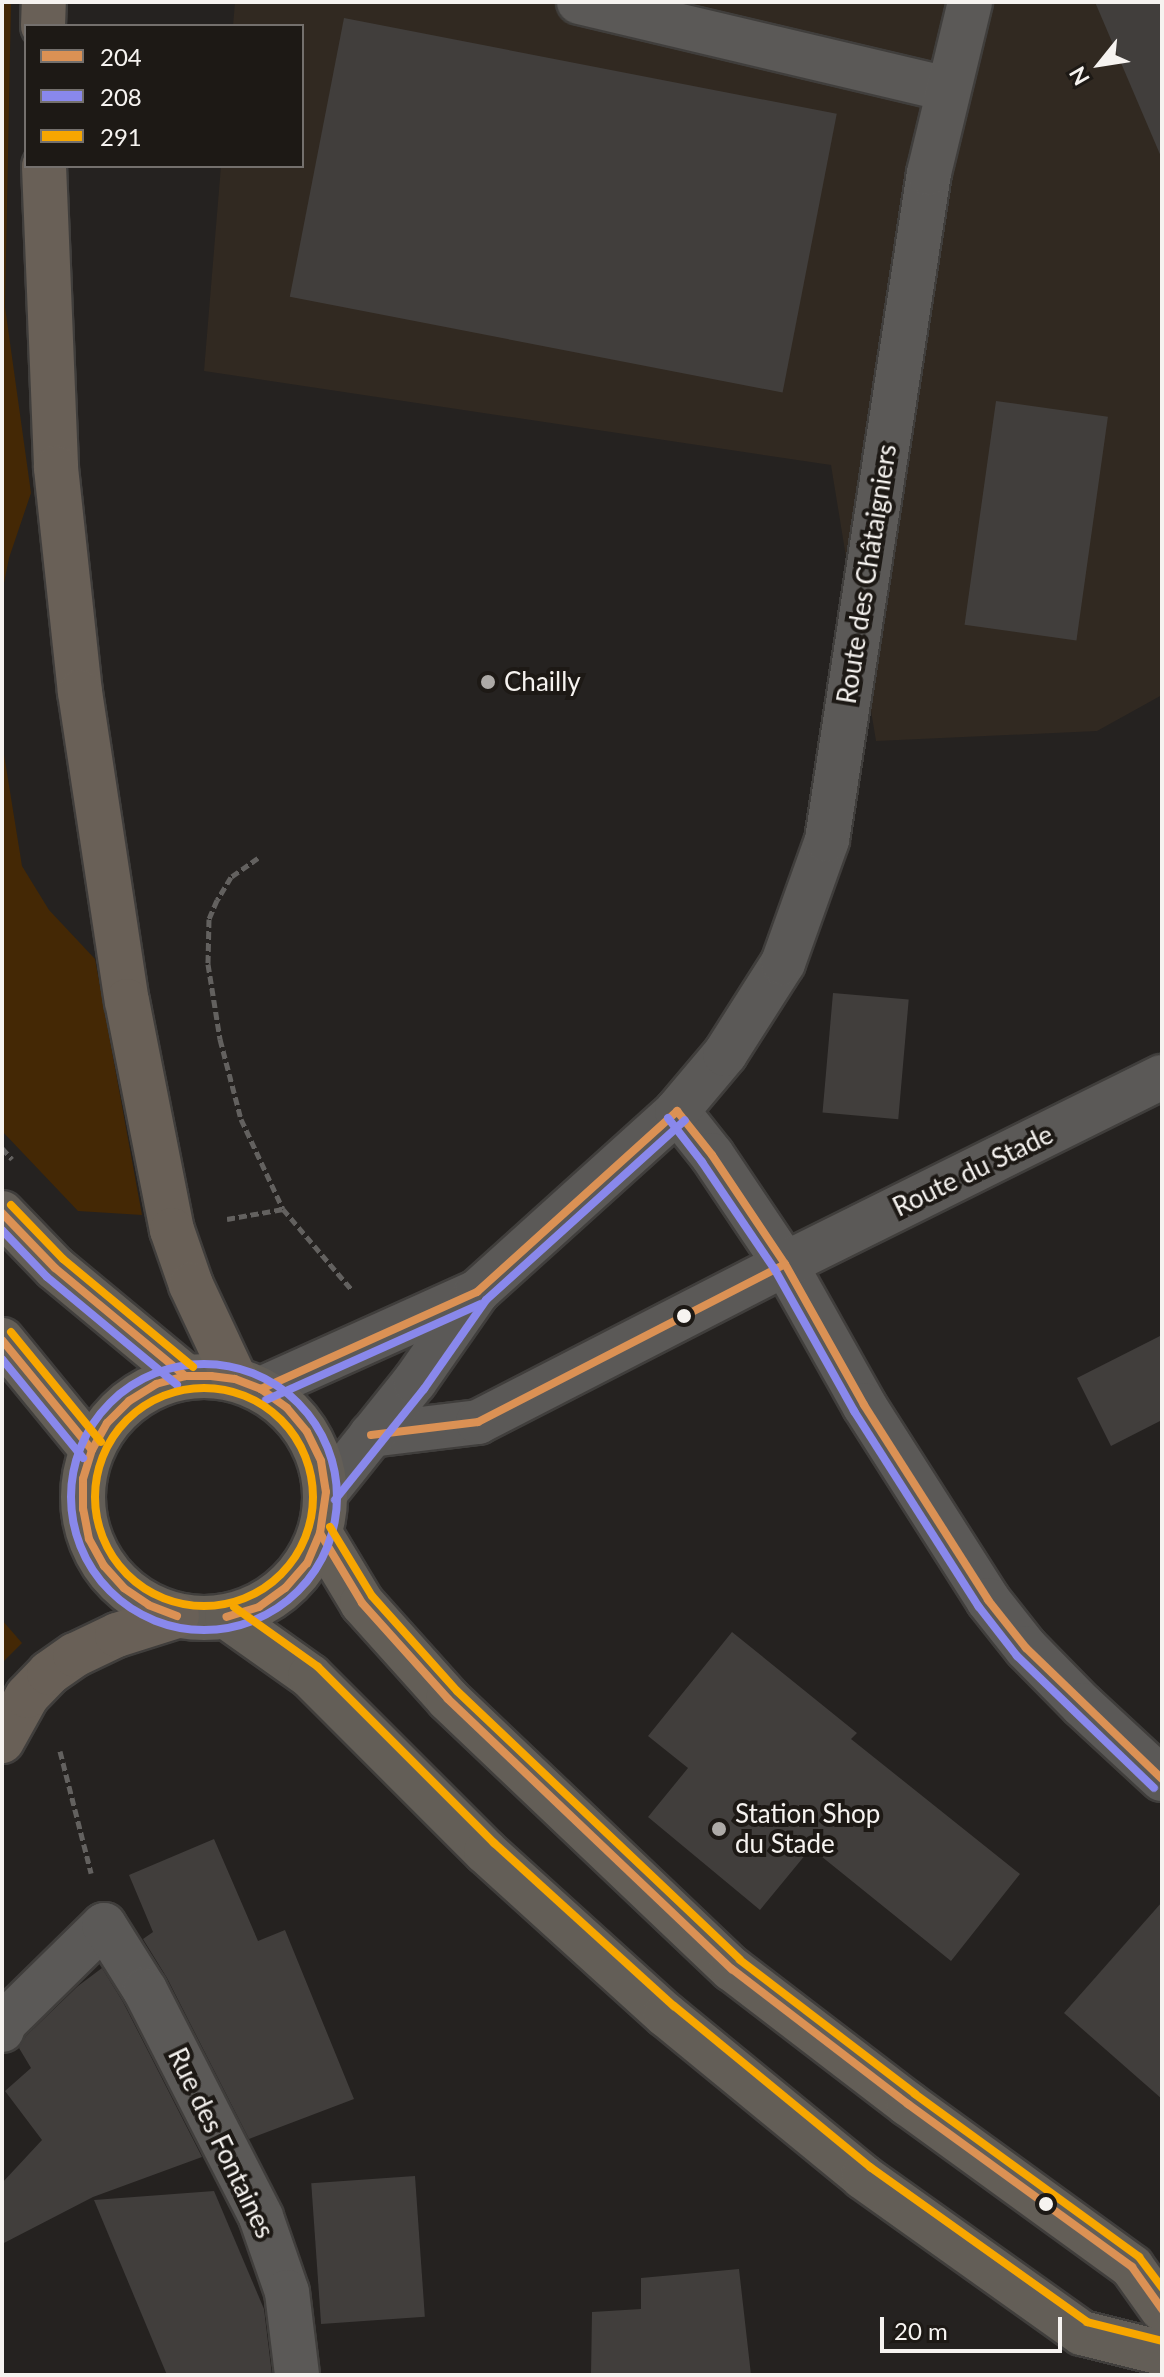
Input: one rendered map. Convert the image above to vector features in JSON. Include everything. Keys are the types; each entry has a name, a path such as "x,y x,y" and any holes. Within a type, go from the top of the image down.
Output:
{"highway":[{"path":"43,24 44,2"},
{"path":"44,168 56,468 80,692 127,1001 172,1230 191,1285 248,1384"},
{"path":"2,1741 27,1696 49,1673 75,1655 117,1635 177,1616"}],"main road":[{"path":"2,1213 55,1268 185,1376"},
{"path":"2,1340 92,1450"},
{"path":"185,1376 248,1384 287,1408 307,1432 321,1461 323,1513 307,1563 285,1588 259,1607 227,1617 177,1616 149,1605 124,1588 104,1566 89,1539 83,1509 83,1479 92,1450 107,1423 129,1401 156,1384 185,1376"},
{"path":"323,1513 362,1603 448,1699 732,1969 908,2104 1132,2267 1162,2309"},
{"path":"227,1617 310,1676 497,1862 666,2015 863,2177 1082,2333 1162,2353"}],"street":[{"path":"579,2 948,89"},
{"name":"Route des Châtaigniers","path":"323,1513 371,1435 477,1292 677,1111 725,1054 783,963 827,840 929,173 970,2"},
{"name":"Route du Stade","path":"371,1435 478,1422 785,1264 1162,1077"},
{"path":"677,1111 712,1155 785,1264 864,1405 988,1600 1026,1648 1162,1779"},
{"name":"Route des Châtaigniers","path":"248,1384 384,1333 477,1292"},
{"path":"2,2030 4,2023 104,1925"},
{"name":"Rue des Fontaines","path":"104,1925 145,1990 261,2217 287,2292 297,2375"}],"path":[{"path":"258,858 231,877 209,919 208,964 220,1039 241,1119 283,1209 333,1265 384,1333"},
{"path":"213,1221 283,1209"},
{"path":"57,1739 104,1925"}],"shaded area":[{"path":"2,2 11,2 5,307 31,493 9,558 2,593"},
{"path":"235,2 1162,2 1162,695 1097,731 876,741 831,465 204,371 221,168 304,168 304,24 233,24"},
{"path":"2,742 22,866 49,910 95,959 142,1215 78,1211 2,1131"},
{"path":"2,1620 22,1643 2,1663"}],"building":[{"path":"1095,2 1162,2 1162,159"},
{"path":"344,18 837,114 783,393 290,297"},
{"path":"996,401 1108,417 1076,641 965,625"},
{"path":"833,993 909,1000 898,1119 823,1113"},
{"path":"1162,1335 1162,1420 1111,1446 1077,1378"},
{"path":"732,1632 857,1733 851,1739 1020,1874 951,1961 811,1848 760,1910 648,1817 688,1768 648,1736"},
{"path":"214,1839 258,1941 285,1930 354,2099 249,2139 167,1978 143,1939 153,1932 129,1875"},
{"path":"1162,1902 1162,2099 1064,2013"},
{"path":"102,1968 123,2002 202,2157 93,2197 2,2244 2,2183 42,2140 5,2091 31,2068 19,2048 26,2036 78,1986"},
{"path":"415,2176 425,2317 321,2324 311,2183"},
{"path":"214,2191 264,2309 272,2375 167,2375 94,2200"},
{"path":"739,2269 751,2375 591,2375 592,2312 641,2309 641,2278"}],"transit line":[{"name":"204","path":"261,1389 477,1292 677,1111 712,1155 785,1264 864,1405 988,1600 1026,1648 1162,1779"},
{"name":"208","path":"668,1118 702,1162 775,1270 854,1411 979,1607 1017,1656 1154,1788"},
{"name":"208","path":"335,1500 424,1389 486,1300 685,1120"},
{"name":"291","path":"11,1205 63,1259 193,1367"},
{"name":"204","path":"2,1213 55,1268 185,1376"},
{"name":"208","path":"2,1230 47,1277 177,1385"},
{"name":"204","path":"371,1435 478,1422 785,1264"},
{"name":"208","path":"266,1400 481,1304"},
{"name":"291","path":"11,1332 101,1442"},
{"name":"204","path":"2,1340 92,1450"},
{"name":"208","path":"2,1359 83,1458"},
{"name":"208","path":"191,1364 217,1364 243,1369 267,1379 289,1394 307,1412 322,1434 332,1458 337,1497 332,1536 322,1560 307,1582 289,1600 267,1615 243,1625 217,1630 191,1630 165,1625 141,1615 119,1600 101,1582 86,1560 76,1536 71,1510 71,1484 76,1458 86,1434 101,1412 119,1394 141,1379 165,1369 191,1364"},
{"name":"204","path":"177,1616 149,1605 124,1588 104,1566 89,1539 83,1509 83,1479 92,1450 107,1423 129,1401 156,1384 185,1376 211,1376 235,1379 261,1389 287,1408 307,1432 321,1461 326,1492 320,1533 307,1563 285,1588 259,1607 227,1617"},
{"name":"291","path":"204,1388 246,1396 265,1406 281,1420 295,1436 305,1455 313,1497 305,1539 295,1558 281,1574 265,1588 246,1598 204,1606 162,1598 143,1588 127,1574 113,1558 103,1539 95,1497 103,1455 113,1436 127,1420 143,1406 162,1396 204,1388"},
{"name":"291","path":"330,1527 372,1596 457,1691 740,1960 915,2094 1139,2257 1162,2288"},
{"name":"204","path":"320,1533 362,1603 448,1699 732,1969 908,2104 1132,2267 1162,2309"},
{"name":"291","path":"234,1607 318,1667 494,1843 674,2006 870,2167 1087,2322 1162,2341"}],"place":[{"name":"Chailly","path":"488,682"},
{"name":"Station Shop du Stade","path":"719,1829"}]}
